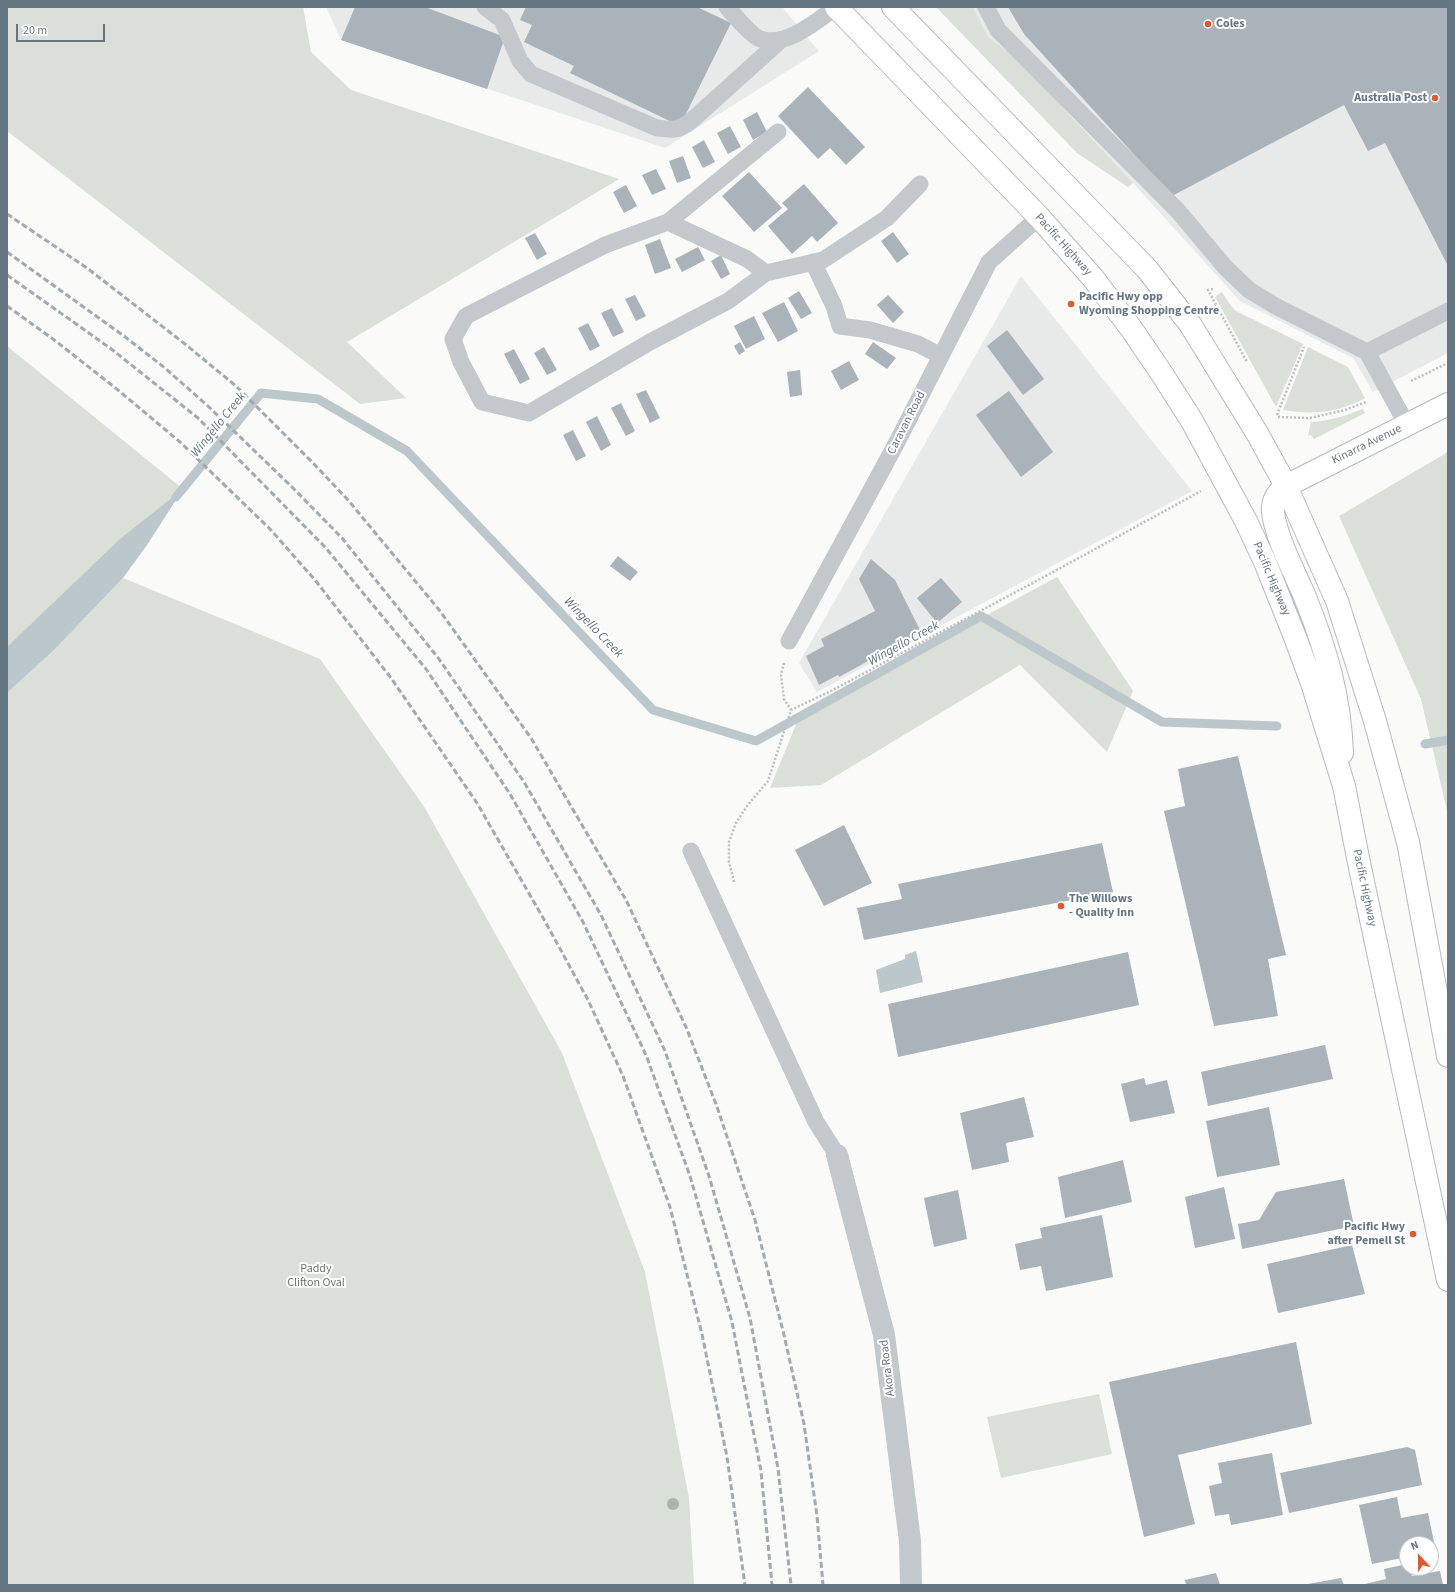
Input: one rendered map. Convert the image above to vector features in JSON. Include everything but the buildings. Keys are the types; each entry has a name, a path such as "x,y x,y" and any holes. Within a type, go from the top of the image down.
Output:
{"main road":[{"name":"Pacific Highway","path":"836,7 1039,218 1093,278 1133,331 1164,377 1214,460 1246,521 1265,562 1295,637 1312,683 1344,786 1360,871 1448,1280"},
{"path":"893,7 1147,269 1190,324 1257,433 1286,486 1337,601 1375,721 1408,842 1448,1056"},
{"name":"Kinarra Avenue","path":"1286,486 1448,404"},
{"path":"1286,486 1280,491 1275,500 1273,506 1274,518 1292,568 1316,626 1333,681 1341,727 1344,786"}],"street":[{"name":"Akora Road","path":"836,1156 884,1335 910,1540 912,1585"}],"lane":[{"path":"485,7 502,20 520,61 531,74 657,128 675,130 683,128 780,40"},
{"path":"727,7 757,38 769,41 780,40 806,29 836,7"},
{"path":"986,7 998,30 1178,211 1225,267 1249,290 1278,307 1367,352 1407,425"},
{"path":"778,132 668,222 605,245 466,316 453,339 461,362 482,402 529,413 650,342 728,301 766,273 823,260 887,218 920,184"},
{"name":"Caravan Road","path":"789,640 895,446 988,262 1039,218"},
{"path":"668,222 746,259 766,273"},
{"path":"812,262 834,306 840,326 870,330 918,344 941,356"},
{"path":"1367,352 1448,311"},
{"path":"691,851 816,1122 836,1156"}],"path":[{"path":"1215,289 1208,290 1250,367"},
{"path":"1276,416 1306,341"},
{"path":"1276,416 1310,418 1345,410 1389,392 1448,363"},
{"path":"1273,410 1276,416"},
{"path":"736,887 729,862 729,842 736,824 743,812 768,781 792,710 829,692 1048,575 1201,491"},
{"path":"789,640 781,675 784,699 792,710"}],"shaded area":[{"path":"326,7 782,7 819,51 665,148 341,40"},
{"path":"973,7 1448,7 1448,353 1373,392 1353,358 1240,301 1016,57 988,37"},
{"path":"1021,276 1192,491 817,692 799,663"},
{"path":"183,489 147,545 123,578 53,651 7,693 7,647 120,539"},
{"path":"916,951 923,982 880,993 876,970 905,959 905,955"}],"green space":[{"path":"7,7 303,7 311,52 351,90 619,179 347,342 406,398 360,404 7,131"},
{"path":"936,7 973,7 988,37 1016,57 1133,183 1128,187 1077,153"},
{"path":"1222,292 1236,311 1303,344 1276,407 1215,297"},
{"path":"7,346 183,489 7,647"},
{"path":"1308,347 1348,367 1365,398 1345,407 1325,412 1294,412 1283,410"},
{"path":"1363,409 1365,413 1314,439 1311,435 1308,436 1311,422 1337,418"},
{"path":"1448,452 1448,815 1421,699 1339,516"},
{"path":"1057,577 1133,691 1107,752 1020,665 821,785 770,788 799,717"},
{"name":"Paddy Clifton Oval","path":"123,578 320,659 425,808 562,1053 645,1272 689,1498 694,1585 7,1585 7,693 53,651"},
{"path":"1099,1394 1112,1454 1001,1478 987,1417"}],"waterway":[{"name":"Wingello Creek","path":"176,497 261,393 318,399 407,451 653,710 756,741 981,616 1162,722 1277,726"},
{"name":"Wingello Creek","path":"1425,744 1448,740"}],"railway":[{"path":"7,214 87,268 185,344 236,386 348,500 440,611 531,738 626,900 686,1027 716,1104 755,1220 784,1335 804,1424 817,1516 823,1585"},
{"path":"7,252 124,336 165,368 210,408 292,487 342,538 439,659 524,782 601,915 665,1051 709,1176 750,1318 778,1468 791,1585"},
{"path":"7,275 110,348 198,418 325,547 426,669 510,794 583,922 646,1055 690,1176 732,1322 761,1471 772,1585"},
{"path":"7,306 53,339 118,390 180,442 270,529 315,580 391,678 477,803 546,923 588,1000 623,1076 670,1207 702,1334 727,1457 745,1585"}],"place":[{"name":"Coles","path":"1208,24"},
{"name":"Australia Post","path":"1435,98"},
{"name":"Pacific Hwy opp Wyoming Shopping Centre","path":"1071,304"},
{"name":"The Willows - Quality Inn","path":"1061,906"},
{"name":"Pacific Hwy after Pemell St","path":"1413,1234"}]}
